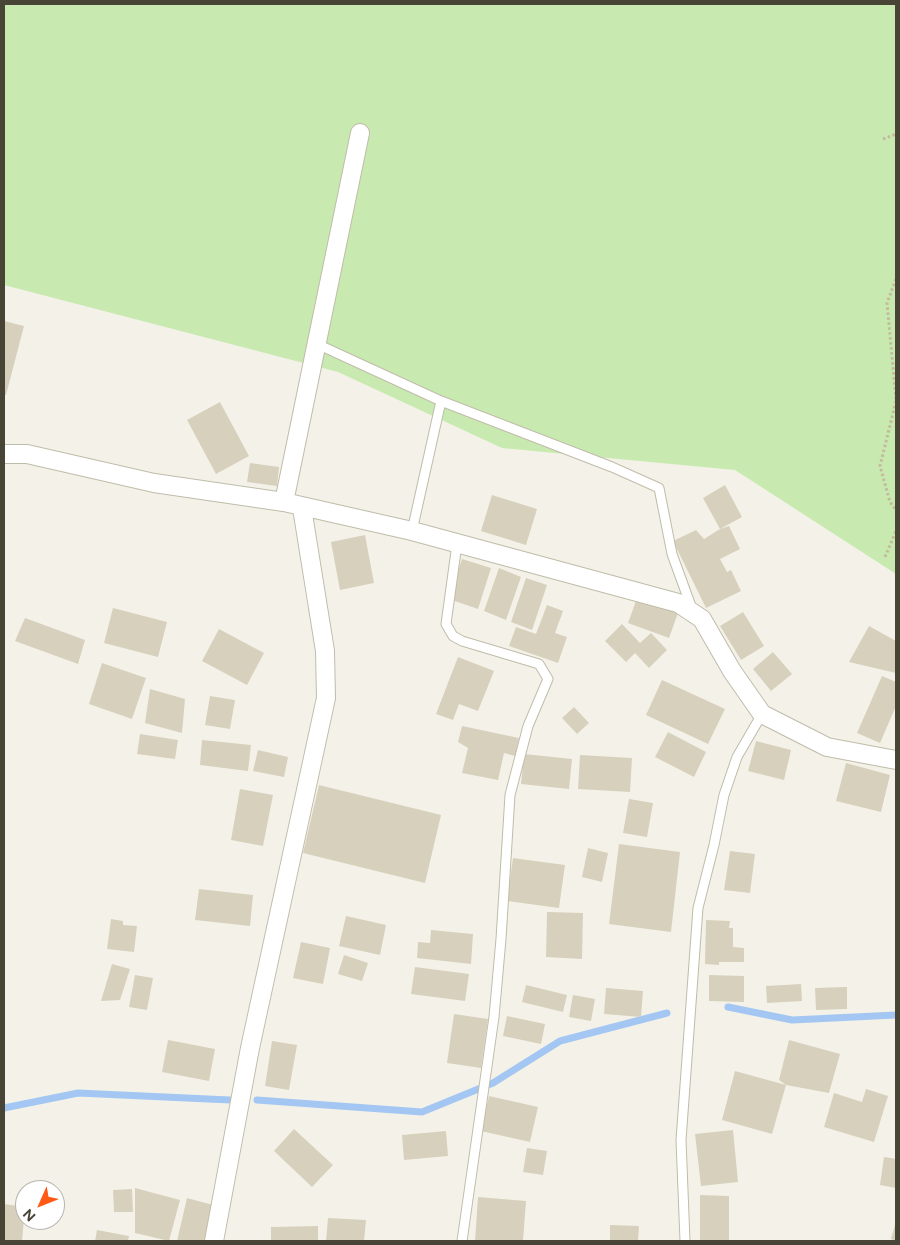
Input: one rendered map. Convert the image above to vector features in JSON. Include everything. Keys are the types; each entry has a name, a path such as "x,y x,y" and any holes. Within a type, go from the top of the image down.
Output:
{"street":[{"path":"284,502 360,132"},
{"path":"4,454 27,454 154,483 284,502 302,508 412,531 678,604 702,619 732,671 762,714 828,747 896,760"},
{"path":"214,1241 250,1048 326,698 325,651 302,508"}],"lane":[{"path":"317,344 440,401 612,467 660,488 672,554 694,614"},
{"path":"412,531 440,401"},
{"path":"457,544 446,624 453,636 462,641 540,664 548,679 528,726 510,795 494,1017 462,1241"},
{"path":"685,1241 681,1140 698,908 724,795 737,757 762,714"}],"path":[{"path":"883,139 896,134"},
{"path":"896,279 887,303 896,400 880,466 890,502 896,510"},
{"path":"885,557 896,532"}],"green space":[{"path":"4,4 896,4 896,574 735,470 502,448 338,372 4,285"}],"building":[{"path":"4,321 24,326 6,395 4,395"},
{"path":"220,402 249,456 216,474 187,420"},
{"path":"250,463 279,467 277,486 247,482"},
{"path":"725,485 742,517 720,529 703,498"},
{"path":"492,495 537,509 526,545 481,531"},
{"path":"729,526 740,549 720,559 727,572 731,570 741,591 706,608 673,541 696,530 704,539"},
{"path":"365,535 374,583 340,590 331,542"},
{"path":"462,559 491,568 478,609 449,599"},
{"path":"499,568 521,577 506,620 484,611"},
{"path":"526,578 547,585 532,630 511,622"},
{"path":"637,598 678,613 669,638 628,623"},
{"path":"547,605 563,611 555,633 567,637 558,663 509,646 516,627 536,634"},
{"path":"113,608 167,622 158,657 104,643"},
{"path":"743,612 764,646 741,660 720,626"},
{"path":"25,618 85,640 78,664 15,641"},
{"path":"622,624 640,643 651,633 667,650 649,668 635,653 626,662 605,641"},
{"path":"869,626 896,641 896,673 849,662"},
{"path":"219,629 264,653 247,685 202,661"},
{"path":"773,652 792,674 771,691 753,669"},
{"path":"458,657 494,671 478,711 459,704 453,720 436,714"},
{"path":"102,663 146,678 132,719 89,704"},
{"path":"882,676 896,682 896,706 880,743 857,733"},
{"path":"662,680 725,709 708,744 646,715"},
{"path":"150,689 185,699 182,733 145,723"},
{"path":"210,696 235,700 230,729 205,725"},
{"path":"574,707 589,723 577,734 562,718"},
{"path":"462,726 519,738 515,756 504,753 498,780 462,773 468,748 458,742"},
{"path":"668,732 706,752 694,777 655,757"},
{"path":"140,734 178,740 175,759 137,754"},
{"path":"202,740 251,745 248,771 200,765"},
{"path":"756,741 791,750 784,780 748,771"},
{"path":"258,750 288,757 284,777 253,771"},
{"path":"524,754 572,759 569,789 521,784"},
{"path":"580,755 632,758 630,792 578,789"},
{"path":"846,763 890,775 881,812 836,801"},
{"path":"319,785 441,815 425,883 303,853"},
{"path":"240,789 273,795 263,846 231,840"},
{"path":"629,799 653,803 647,837 623,833"},
{"path":"619,844 680,852 671,932 609,924"},
{"path":"588,848 608,853 602,882 582,877"},
{"path":"730,851 755,854 750,893 724,890"},
{"path":"513,858 565,865 559,908 507,901"},
{"path":"199,889 253,895 250,926 195,920"},
{"path":"547,912 583,913 582,959 546,957"},
{"path":"346,916 386,925 380,955 339,946"},
{"path":"111,919 123,921 123,925 137,926 134,952 107,949"},
{"path":"706,920 730,921 729,928 733,928 733,947 744,948 744,962 719,962 719,965 705,964"},
{"path":"431,930 473,934 471,964 417,958 418,942 430,943"},
{"path":"301,942 330,948 323,984 293,978"},
{"path":"344,955 368,963 362,981 338,974"},
{"path":"112,964 130,969 120,1000 101,1001"},
{"path":"415,967 469,974 465,1001 411,994"},
{"path":"135,975 153,978 147,1010 129,1007"},
{"path":"709,975 744,976 744,1002 709,1001"},
{"path":"801,984 802,1001 767,1003 766,986"},
{"path":"526,985 567,995 563,1012 522,1002"},
{"path":"847,987 847,1009 816,1010 815,988"},
{"path":"606,988 643,991 641,1017 604,1014"},
{"path":"573,995 595,999 591,1021 569,1017"},
{"path":"454,1014 488,1019 481,1068 447,1063"},
{"path":"507,1016 545,1024 541,1044 503,1036"},
{"path":"168,1040 215,1049 209,1081 162,1072"},
{"path":"789,1040 840,1054 829,1093 786,1085 779,1080"},
{"path":"272,1041 297,1045 289,1090 265,1086"},
{"path":"735,1071 786,1085 772,1134 722,1120"},
{"path":"866,1089 888,1096 874,1142 824,1127 834,1093 862,1102"},
{"path":"489,1096 538,1107 530,1142 481,1131"},
{"path":"294,1129 333,1165 312,1187 274,1151"},
{"path":"733,1130 738,1182 701,1186 695,1134"},
{"path":"446,1131 448,1156 404,1160 402,1135"},
{"path":"527,1148 547,1151 543,1175 523,1172"},
{"path":"884,1157 896,1159 896,1188 880,1185"},
{"path":"135,1188 180,1200 169,1241 135,1233"},
{"path":"132,1189 133,1212 114,1212 113,1190"},
{"path":"700,1195 729,1196 729,1241 700,1241"},
{"path":"478,1197 526,1201 523,1241 475,1241"},
{"path":"187,1198 213,1205 206,1241 177,1241"},
{"path":"4,1204 15,1206 15,1230 23,1230 22,1241 4,1241"},
{"path":"328,1218 366,1220 364,1241 326,1241"},
{"path":"896,1221 896,1241 891,1239"},
{"path":"610,1225 639,1226 638,1241 610,1241"},
{"path":"318,1226 318,1241 271,1241 271,1227"},
{"path":"97,1230 129,1236 128,1241 95,1241"}],"waterway":[{"path":"728,1007 792,1020 896,1015"},
{"path":"257,1100 422,1112 493,1083 560,1041 667,1013"},
{"path":"4,1108 78,1093 230,1100"}]}
